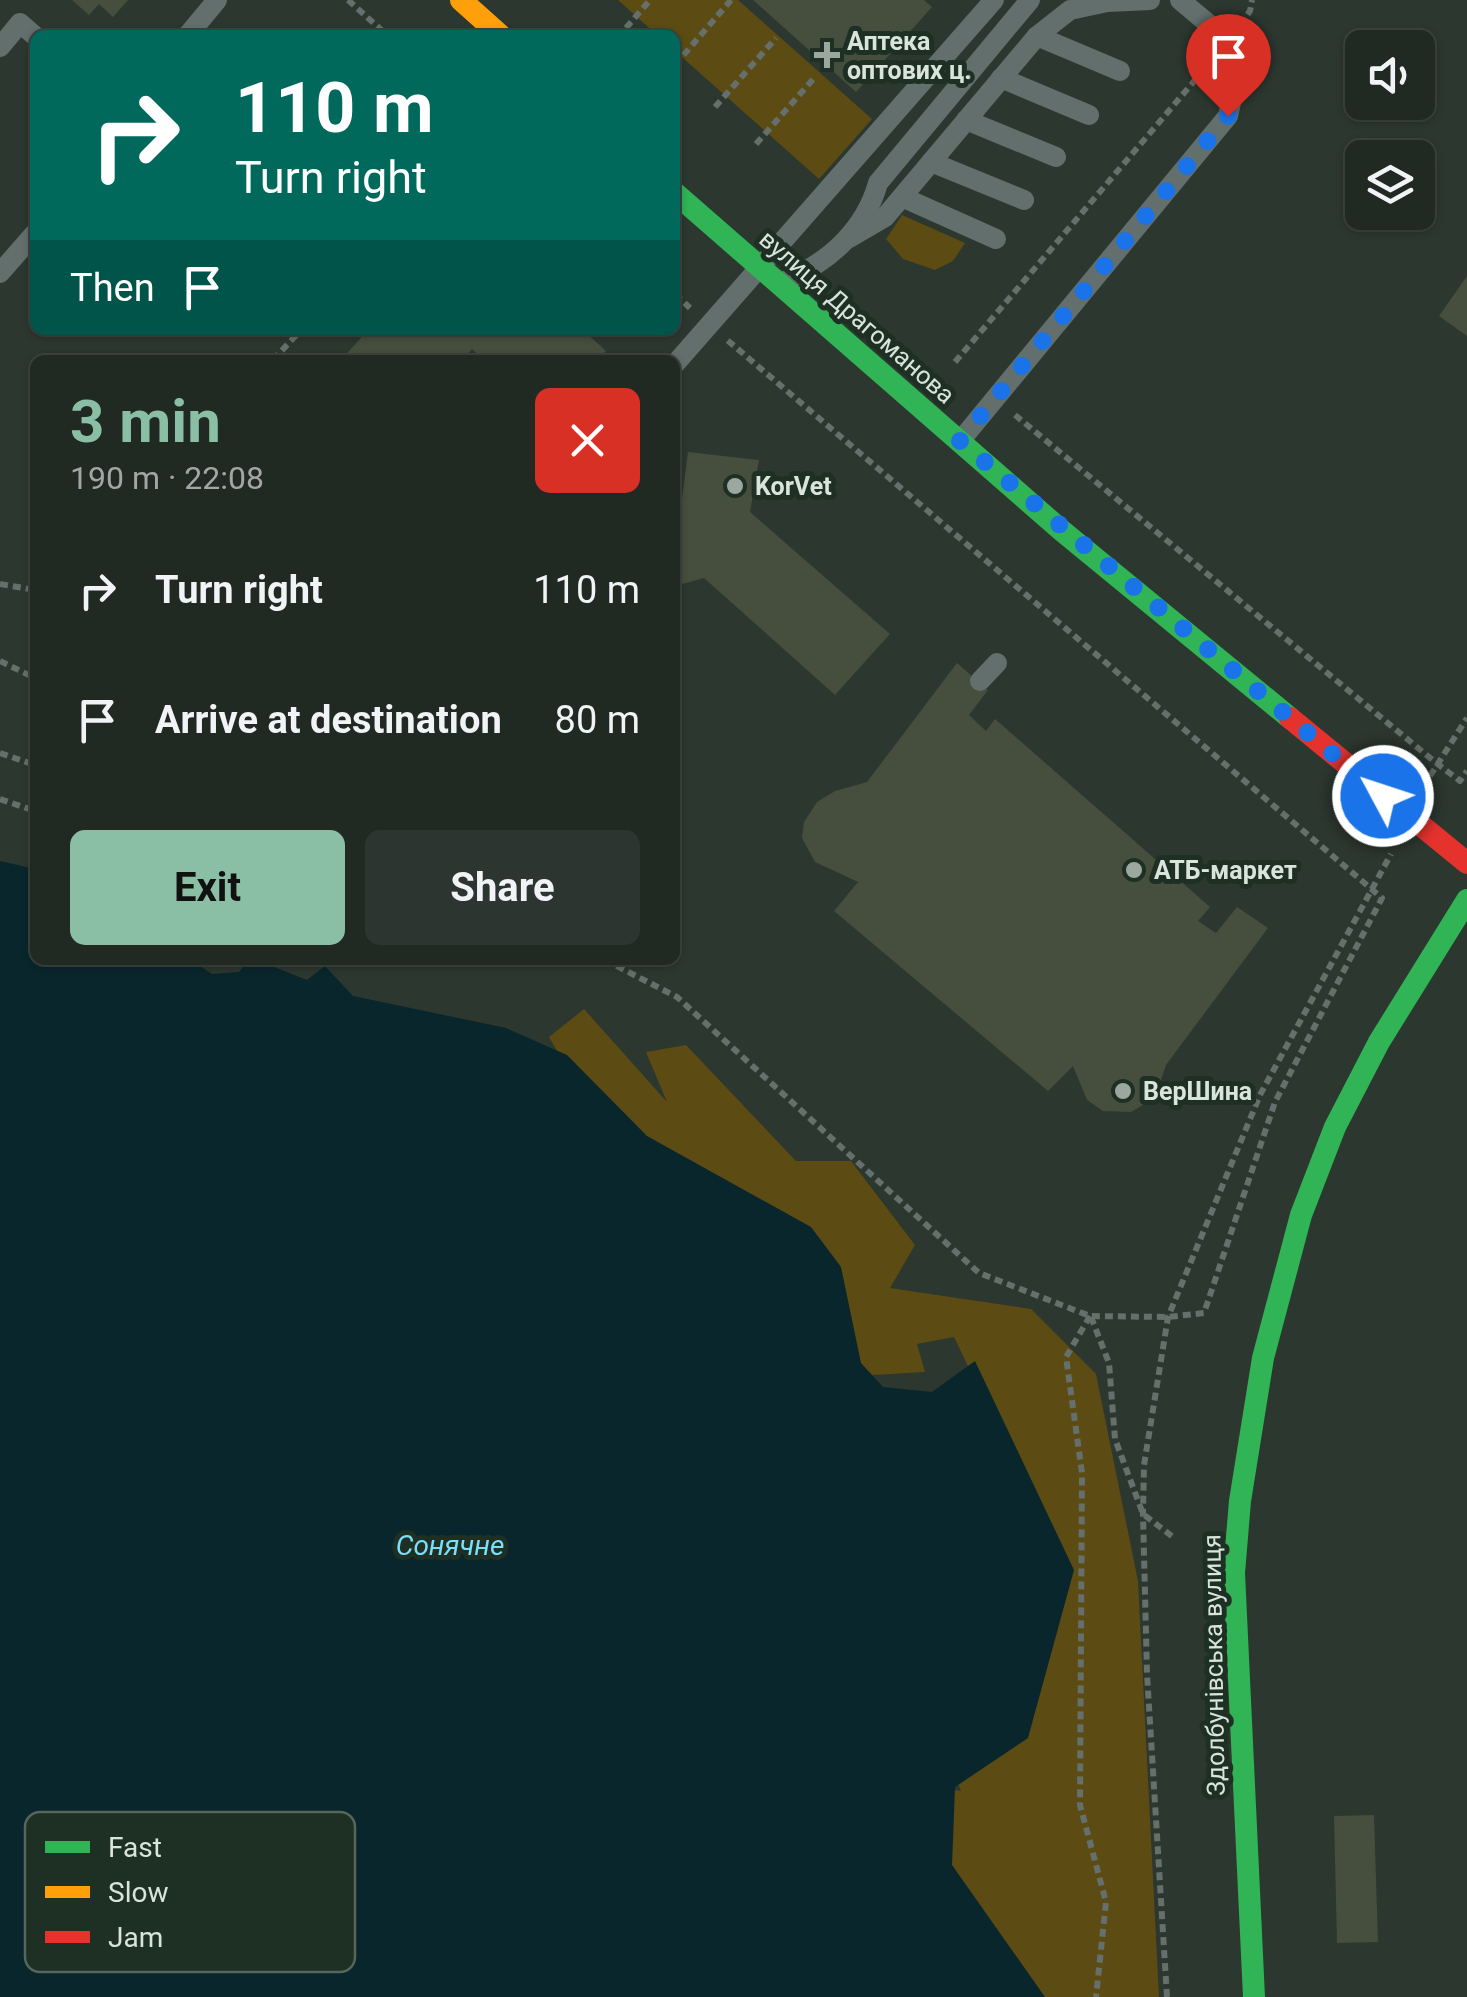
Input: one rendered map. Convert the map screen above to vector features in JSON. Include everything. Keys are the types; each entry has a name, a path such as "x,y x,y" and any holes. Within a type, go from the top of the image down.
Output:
{"street":[{"path":"461,0 494,30"},
{"name":"вулиця Драгоманова","path":"680,198 1076,542 1467,863"},
{"name":"Здолбунівська вулиця","path":"1254,1997 1234,1573 1242,1484 1264,1358 1301,1215 1335,1127 1378,1042 1467,900"}],"lane":[{"path":"192,30 217,0"},
{"path":"849,238 864,220 878,183 1030,0"},
{"path":"777,284 808,271 849,238 885,217 1037,36 1070,10 1107,2 1152,0 1212,26"},
{"path":"960,441 1228,116 1238,72 1212,26 1180,0"},
{"path":"680,358 983,4"},
{"path":"0,47 20,23 30,32"},
{"path":"1037,36 1120,71"},
{"path":"1001,78 1089,115"},
{"path":"966,120 1056,157"},
{"path":"931,162 1024,200"},
{"path":"902,198 996,239"},
{"path":"0,273 30,239"},
{"path":"980,681 997,663"}],"path":[{"path":"348,0 381,30"},
{"path":"626,28 650,0"},
{"path":"680,58 731,0"},
{"path":"955,362 1223,47 1250,10 1252,0"},
{"path":"715,107 776,38"},
{"path":"756,144 816,76"},
{"path":"615,965 678,997 979,1274 1090,1316 1168,1318 1204,1313 1275,1102 1382,898 680,298"},
{"path":"278,355 296,335"},
{"path":"1003,404 1435,762 1460,781 1467,771"},
{"path":"0,584 30,589"},
{"path":"0,661 30,676"},
{"path":"0,754 30,763"},
{"path":"0,799 30,809"},
{"path":"1090,1316 1109,1363 1115,1439 1144,1514 1173,1537"},
{"path":"1090,1316 1066,1357 1082,1473 1080,1805 1106,1902 1096,1997"}],"shaded area":[{"path":"618,0 738,0 872,119 819,179 680,55 680,30 651,30"},
{"path":"902,215 965,243 953,261 935,270 903,259 886,239"},
{"path":"584,1009 667,1102 646,1052 686,1045 796,1161 851,1161 915,1245 890,1288 1031,1309 1096,1374 1138,1581 1159,1997 1021,1997 925,1867 918,1784 961,1791 947,1754 1048,1533 954,1337 917,1344 925,1372 855,1376 598,1123 549,1037"}],"water":[{"name":"Сонячне","path":"0,861 30,868 30,965 198,965 212,974 239,972 245,965 272,965 307,980 325,966 353,996 506,1028 567,1055 647,1136 811,1227 841,1267 861,1363 883,1387 932,1392 975,1361 1074,1570 1028,1738 955,1787 952,1865 1045,1997 0,1997"}],"building":[{"path":"72,0 128,0 113,17 99,4 89,15"},
{"path":"753,0 924,0 932,7 856,92"},
{"path":"1467,276 1467,336 1439,316"},
{"path":"364,335 588,335 606,351 602,355 479,355 472,349 467,355 346,355"},
{"path":"688,452 759,460 750,512 890,634 835,695 704,578 680,585 681,507"},
{"path":"957,663 988,690 969,715 986,731 995,719 1210,907 1198,921 1216,933 1237,907 1268,928 1166,1065 1155,1098 1131,1112 1103,1111 1087,1100 1073,1066 1048,1091 834,911 858,882 815,862 802,838 804,822 817,802 835,791 867,782"},
{"path":"1374,1815 1378,1942 1337,1943 1334,1816"}],"traffic: fast":[{"path":"680,197 1061,530 1290,718"},
{"path":"1254,1997 1234,1573 1240,1501 1263,1358 1301,1215 1335,1127 1379,1042 1467,900"}],"traffic: slow":[{"path":"461,0 494,30"}],"traffic: jam":[{"path":"1290,718 1467,863"}],"place":[{"name":"Аптека оптових ц.","path":"827,55"},
{"name":"KorVet","path":"735,486"},
{"name":"АТБ-маркет","path":"1134,870"},
{"name":"ВерШина","path":"1123,1091"}],"route":[{"path":"1228,116 960,441 1061,530 1383,796"}]}
